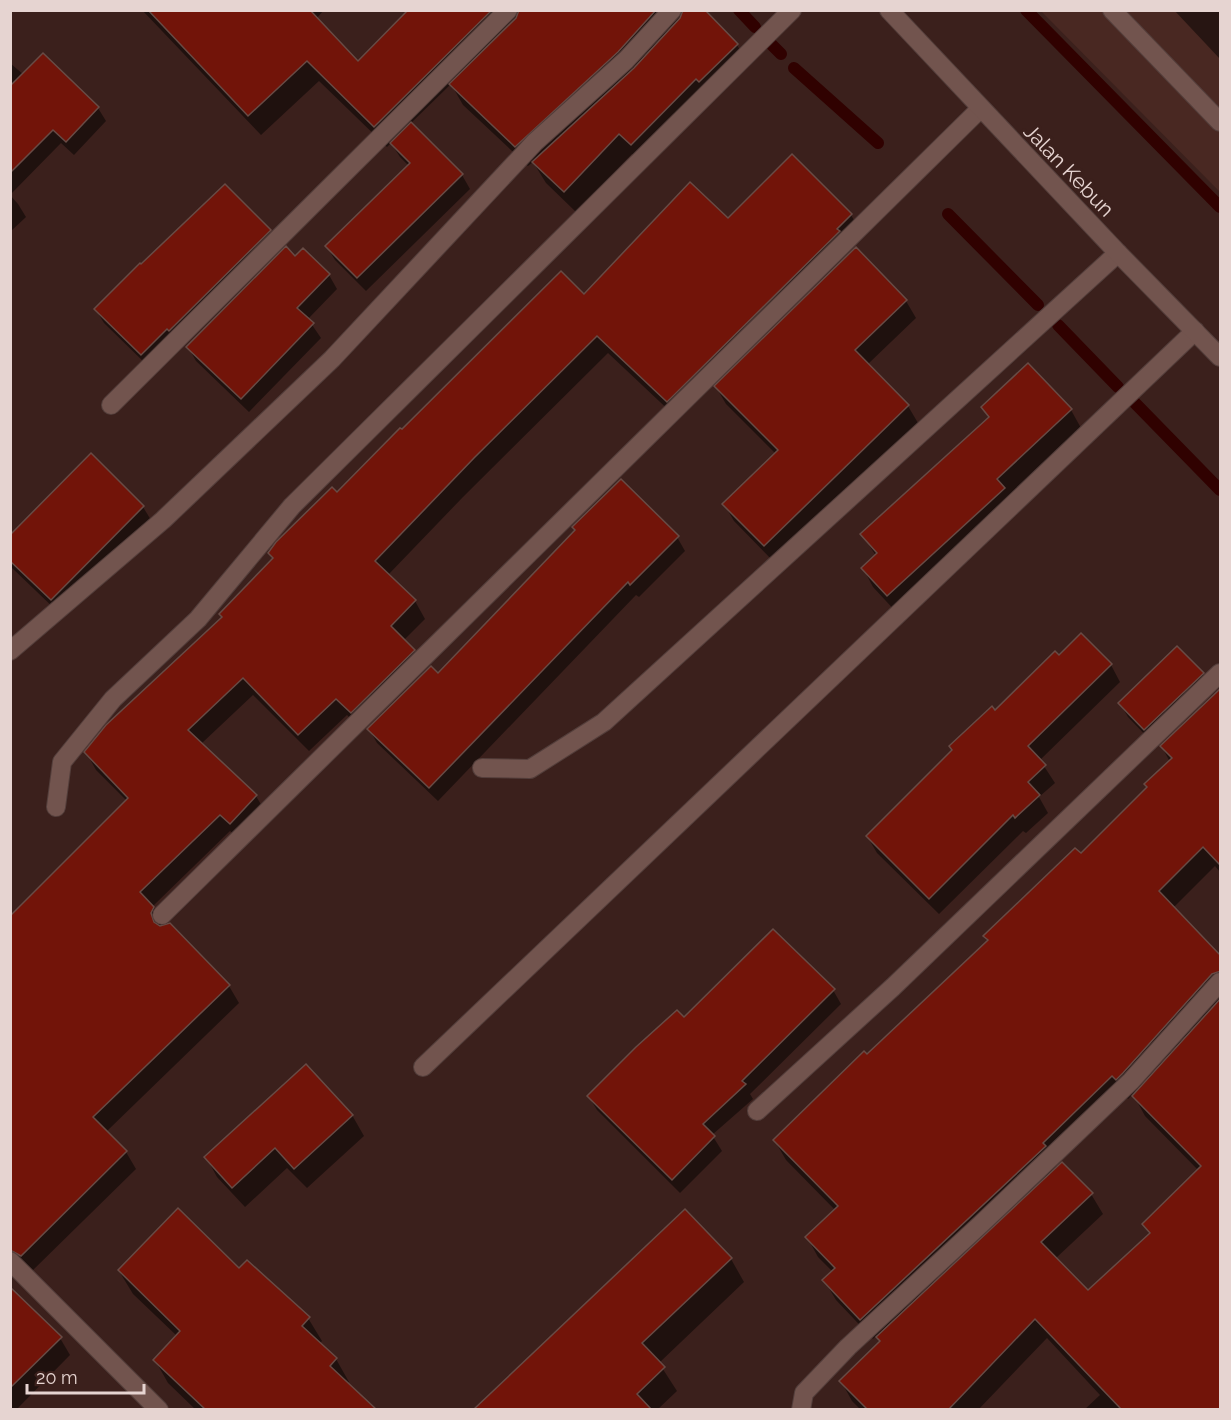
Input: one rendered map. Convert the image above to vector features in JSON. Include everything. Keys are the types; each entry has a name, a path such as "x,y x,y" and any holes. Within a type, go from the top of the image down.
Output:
{"street":[{"path":"111,405 508,10"},
{"path":"10,651 163,520 332,359 535,142 626,60 672,10"},
{"path":"56,807 62,762 113,699 198,619 292,506 792,10"},
{"name":"Jalan Kebun","path":"889,10 980,109 1221,357"},
{"path":"1112,10 1221,122"},
{"path":"162,915 980,109"},
{"path":"482,768 530,769 604,722 1118,253"},
{"path":"423,1067 1195,331"},
{"path":"757,1111 893,987 1221,673"},
{"path":"801,1410 804,1393 848,1347 1131,1081 1221,982"},
{"path":"10,1262 159,1410"}],"shaded area":[{"path":"1041,11 1220,11 1220,192"}],"building":[{"path":"148,10 310,10 358,61 408,10 492,10 374,127 307,61 248,116"},
{"path":"519,10 656,10 618,52 515,147 449,84 516,18"},
{"path":"683,10 705,10 738,44 699,82 696,79 631,145 619,134 564,192 532,162 634,68 680,18"},
{"path":"43,53 99,107 66,142 53,130 10,173 10,86"},
{"path":"411,122 463,174 357,278 325,246 410,163 390,143"},
{"path":"792,154 852,214 837,229 840,231 667,402 597,336 474,458 375,561 416,600 391,626 415,650 351,713 336,699 298,735 243,678 188,730 257,795 230,824 220,815 140,892 154,907 151,913 154,922 160,926 170,923 230,985 93,1117 127,1151 21,1256 10,1250 10,916 128,798 84,752 106,725 222,617 219,614 273,558 268,553 276,542 332,487 337,492 561,271 584,294 690,182 728,218"},
{"path":"225,184 271,230 169,331 167,329 141,355 94,309"},
{"path":"286,246 295,256 303,248 330,274 297,308 314,323 241,399 186,347"},
{"path":"856,247 907,300 855,350 909,405 764,546 722,504 778,450 714,386"},
{"path":"1028,363 1072,409 997,479 1005,488 887,596 861,568 877,553 860,534 989,417 981,407"},
{"path":"91,453 144,506 51,600 10,561 10,535"},
{"path":"621,479 679,536 630,585 628,582 429,788 367,729 431,666 438,673 575,530 572,527"},
{"path":"1081,633 1112,664 1028,746 1046,765 1028,782 1040,795 1015,818 1013,815 929,899 866,836 952,750 949,746 992,706 995,710 1055,651 1059,655"},
{"path":"1177,646 1204,673 1144,730 1118,703"},
{"path":"1220,689 1221,866 1203,847 1159,891 1221,956 1221,971 1212,974 1116,1080 1112,1076 1043,1143 1046,1146 860,1320 822,1280 835,1268 805,1237 838,1206 773,1140 864,1051 867,1054 988,940 983,936 1075,848 1081,853 1147,787 1144,784 1172,758 1160,746"},
{"path":"773,929 835,989 742,1081 746,1084 703,1124 715,1136 672,1180 587,1096 677,1010 684,1017"},
{"path":"1221,998 1221,1410 1122,1410 1035,1319 948,1410 868,1410 839,1381 880,1341 876,1337 1062,1162 1093,1193 1041,1242 1088,1290 1150,1233 1142,1224 1201,1166 1132,1096"},
{"path":"306,1064 353,1115 294,1169 275,1148 232,1188 204,1157"},
{"path":"178,1208 239,1268 247,1260 310,1317 302,1326 337,1358 330,1366 377,1410 206,1410 153,1360 180,1331 118,1270"},
{"path":"685,1209 732,1258 642,1343 665,1367 637,1394 652,1410 473,1410"},
{"path":"10,1287 62,1337 10,1388"}],"waterway":[{"path":"739,10 755,27"},
{"path":"1026,10 1220,207"},
{"path":"771,44 781,54"},
{"path":"794,68 878,143"},
{"path":"948,214 1038,305"},
{"path":"1058,325 1118,387"},
{"path":"1133,401 1220,490"}]}
